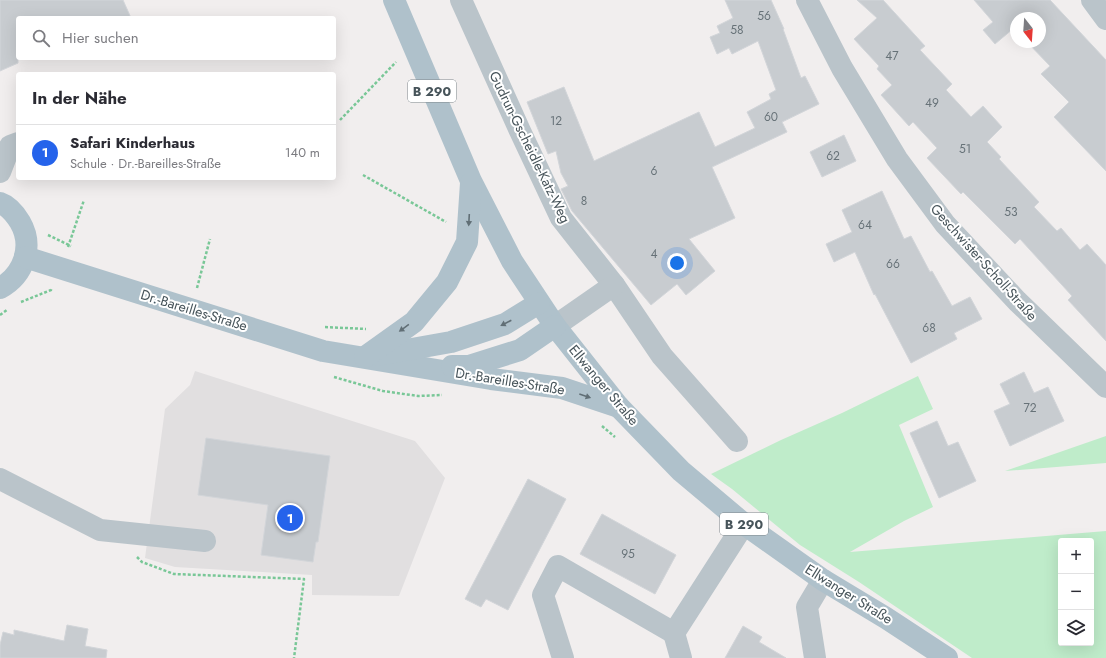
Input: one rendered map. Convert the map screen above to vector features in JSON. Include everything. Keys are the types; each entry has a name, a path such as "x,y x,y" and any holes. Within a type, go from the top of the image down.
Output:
{"main road":[{"name":"Ellwanger Straße","path":"394,0 471,181 512,261 555,326 619,407 681,471 744,524 823,580 886,618 947,658"},
{"path":"365,357 414,322 447,282 467,242 471,181"},
{"path":"0,202 16,214 23,227 27,242 26,257 19,272 8,284 0,288"},
{"name":"Dr.-Bareilles-Straße","path":"26,257 324,350 491,379 562,388 619,407"},
{"name":"Dr.-Bareilles-Straße","path":"365,357 451,342 504,324 539,303"},
{"name":"Dr.-Bareilles-Straße","path":"422,367 469,366 520,350 555,326"}],"street":[{"name":"Gudrun-Gscheidle-Katz-Weg","path":"460,0 561,218 614,285 662,356 737,441"},
{"name":"Geschwister-Scholl-Straße","path":"807,0 842,68 897,159 946,224 1017,301 1104,382"},
{"path":"1092,0 1106,19"},
{"path":"0,172 10,146 16,143"},
{"path":"555,326 614,285"},
{"path":"0,479 100,530 205,541"},
{"path":"563,658 543,595 558,566 674,650 744,524"},
{"path":"815,658 807,606 823,580"}],"path":[{"path":"340,120 400,57"},
{"path":"363,175 450,224"},
{"path":"69,246 84,200"},
{"path":"45,232 49,236 76,248"},
{"path":"197,288 210,239"},
{"path":"190,286 204,290"},
{"path":"51,290 58,293"},
{"path":"322,326 372,330"},
{"path":"333,377 382,391 418,396 449,395"},
{"path":"601,425 618,440"},
{"path":"119,532 142,562 174,574 304,579 294,658"}],"shaded area":[{"path":"195,371 415,441 445,478 399,596 312,595 312,575 175,567 145,558 165,409 190,385"}],"green space":[{"path":"918,376 933,409 899,425 933,507 904,521 850,552 1106,531 1106,658 972,658 859,582 800,545 732,489 711,474 781,440 842,413"},
{"path":"1106,436 1106,463 1005,471"}],"building":[{"path":"0,0 123,0 130,16 16,16 16,60 18,60 18,63 0,71"},
{"path":"725,0 771,0 784,29 801,78 805,76 819,104 782,122 787,132 712,167 735,218 689,239 715,271 686,295 677,284 651,305 572,211 561,189 568,186 561,173 556,151 548,154 527,102 564,87 594,161 699,112 715,147 755,128 747,112 771,99 769,94 776,90 758,41 732,54 729,48 717,54 710,37 720,33 717,26 733,18"},
{"path":"857,0 883,0 925,46 920,50 952,84 946,90 971,117 983,106 1002,127 987,142 1001,157 999,159 1039,202 1034,207 1057,231 1061,228 1080,250 1087,244 1106,265 1106,341 1068,300 1072,296 1020,239 1015,244 963,192 961,194 927,158 937,148 913,122 909,126 881,95 892,85 877,69 879,66 854,39 877,18"},
{"path":"974,0 1050,0 1106,60 1106,171 1054,117 1069,102 1041,74 1050,66 1033,48 1046,48 1046,12 1010,12 1010,31 995,44 983,30 993,22"},
{"path":"844,135 856,161 822,177 810,152"},
{"path":"882,191 904,239 911,236 930,272 932,271 952,306 970,297 982,319 954,333 957,339 911,363 875,294 874,295 855,252 834,262 826,244 852,232 842,210"},
{"path":"1024,372 1034,393 1048,387 1064,421 1010,446 994,411 1010,404 1000,384"},
{"path":"937,421 948,446 958,442 976,481 939,498 910,433"},
{"path":"206,438 330,456 318,542 316,542 313,562 261,555 268,505 198,495"},
{"path":"528,479 566,499 508,610 486,599 481,607 465,599"},
{"path":"602,514 676,555 655,594 580,554"},
{"path":"67,625 88,629 85,646 107,650 106,658 0,658 0,645 3,632 14,635 14,630 64,641"},
{"path":"743,626 762,637 759,642 786,658 725,658"}],"place":[{"name":"Safari Kinderhaus","path":"290,518"}]}
